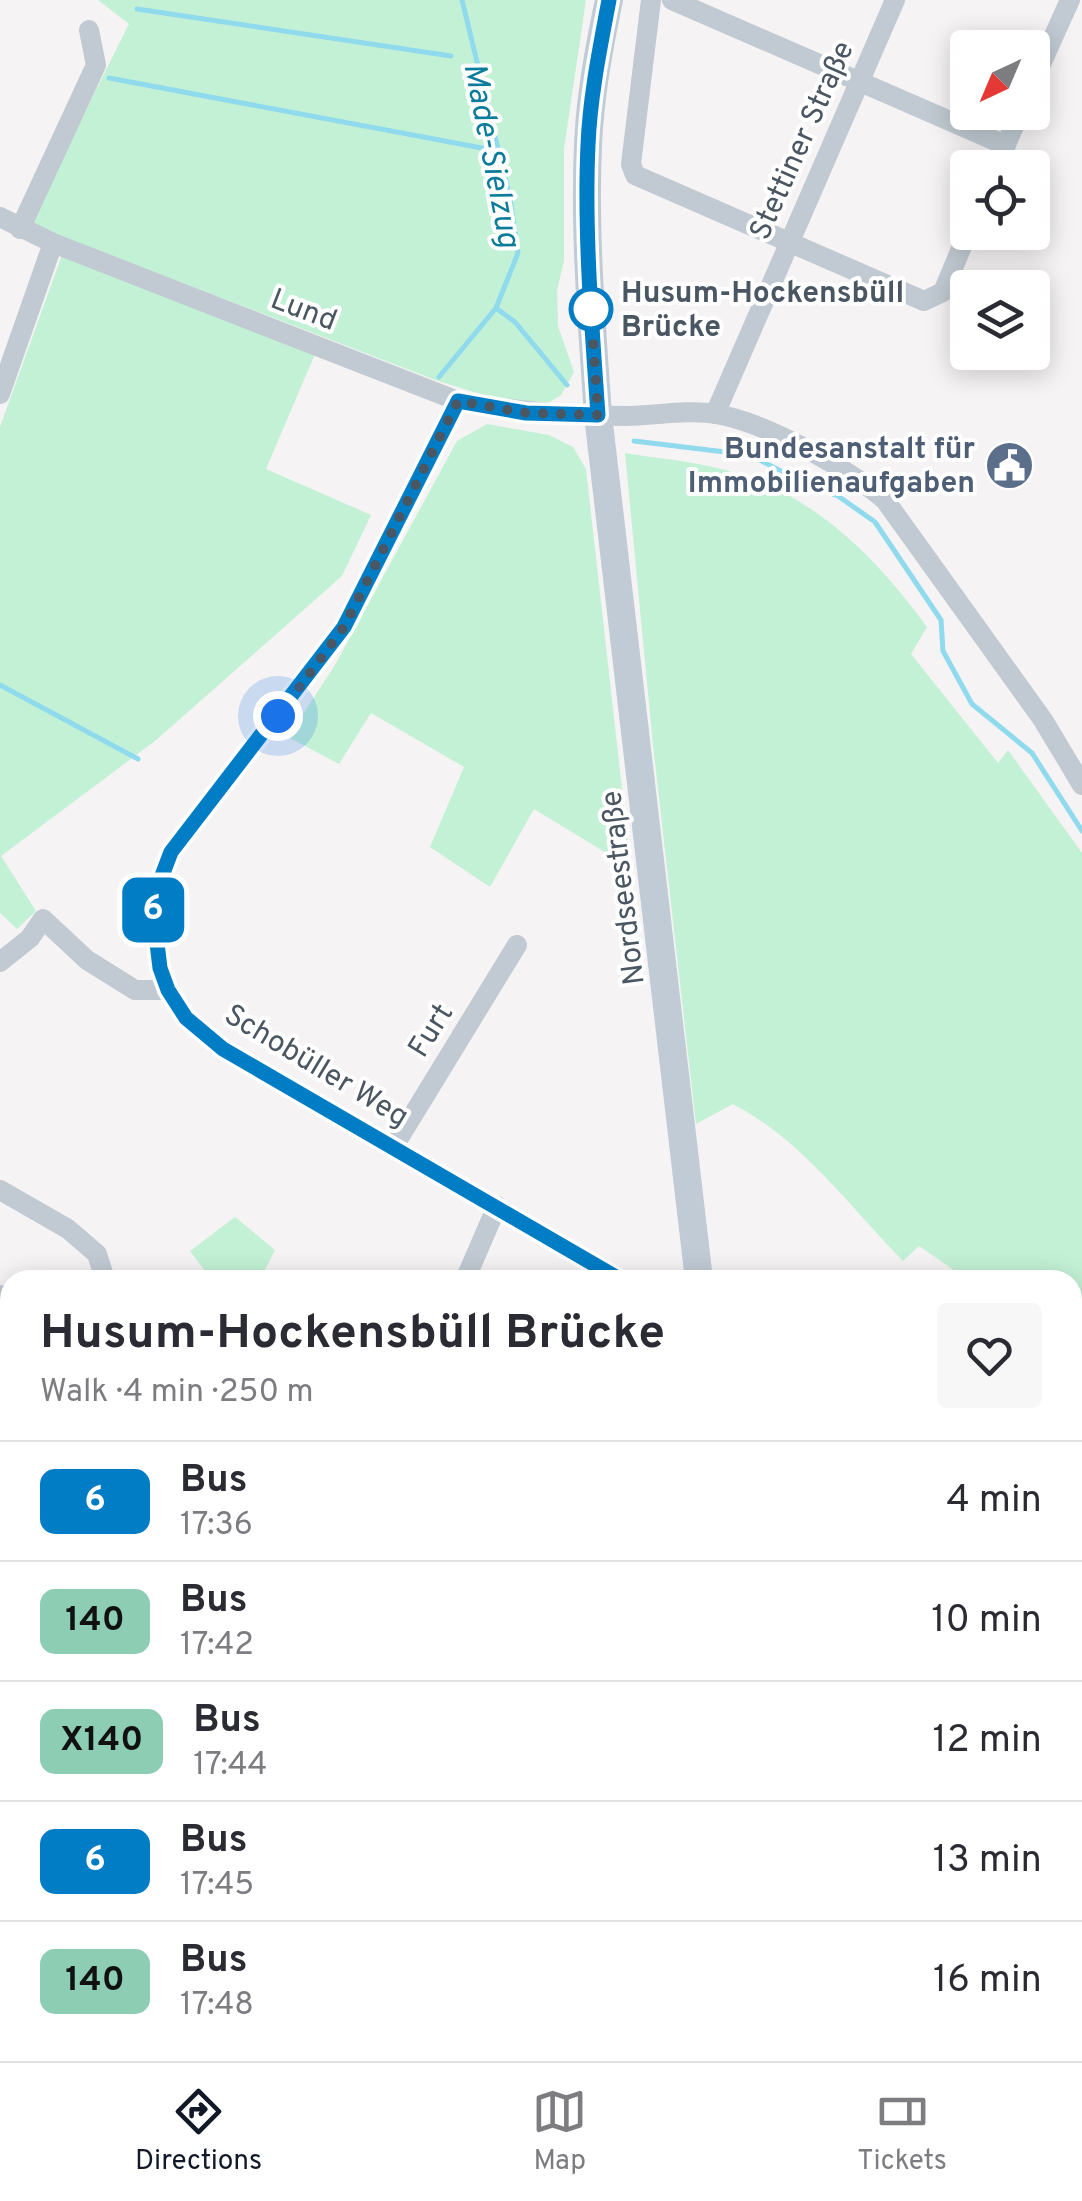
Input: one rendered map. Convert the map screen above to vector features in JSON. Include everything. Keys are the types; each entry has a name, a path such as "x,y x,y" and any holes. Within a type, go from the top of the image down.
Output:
{"main road":[{"name":"Nordseestraße","path":"609,0 594,79 588,146 591,309 598,415 697,1270"}],"street":[{"path":"652,0 631,164 635,175 924,301 943,292 960,250"},
{"path":"672,0 1005,145"},
{"name":"Stettiner Straße","path":"715,414 894,0"},
{"path":"1050,44 1070,0"},
{"path":"20,230 96,65 89,30"},
{"path":"1003,150 1012,130"},
{"name":"Lund","path":"0,217 20,230 458,401 526,413 715,414"},
{"path":"0,394 53,243"},
{"name":"Schobüller Weg","path":"458,401 344,627 171,852 152,902 160,968 168,990 186,1018 223,1049 604,1270"},
{"path":"715,414 787,440 862,480 885,500 1042,720 1082,785"},
{"path":"0,962 30,938 43,920 87,960 135,990 168,990"},
{"name":"Furt","path":"394,1146 517,945"},
{"path":"0,1190 68,1229 98,1254 102,1270"},
{"path":"469,1270 498,1206"}],"green space":[{"path":"98,0 586,0 564,149 564,260 557,291 558,326 574,372 561,395 548,403 513,404 438,381 29,224 129,24"},
{"path":"62,255 315,354 266,469 371,515 342,576 155,741 1,856 36,911 17,929 0,913 0,427"},
{"path":"487,424 549,435 573,447 586,469 631,868 534,809 490,887 430,847 464,767 371,713 339,764 288,737 335,665 457,441"},
{"path":"625,453 739,474 795,499 845,535 889,579 927,627 911,654 998,763 1008,750 1082,853 1082,1270 954,1270 919,1246 903,1261 824,1175 758,1119 733,1104 696,1124"},
{"path":"235,1217 275,1250 265,1270 204,1270 190,1251"}],"waterway":[{"name":"Made-Sielzug","path":"439,377 496,308 518,253 510,198 462,0"},
{"path":"137,9 451,56"},
{"path":"109,78 482,148"},
{"path":"496,308 515,322 567,385"},
{"path":"634,441 750,455 838,496 875,522 941,620 943,651 972,704 1032,753 1082,831"},
{"path":"0,685 138,759"}],"bus line":[{"name":"6","path":"604,1270 223,1049 186,1018 168,990 160,968 152,902 171,852 344,627 458,401 526,413 598,415 591,309 588,146 594,79 609,0"}],"place":[{"name":"Husum-Hockensbüll Brücke","path":"591,309"},
{"name":"Bundesanstalt für Immobilienaufgaben","path":"1010,465"}],"route":[{"path":"278,716 344,627 458,401 526,413 598,415 591,309"}]}
